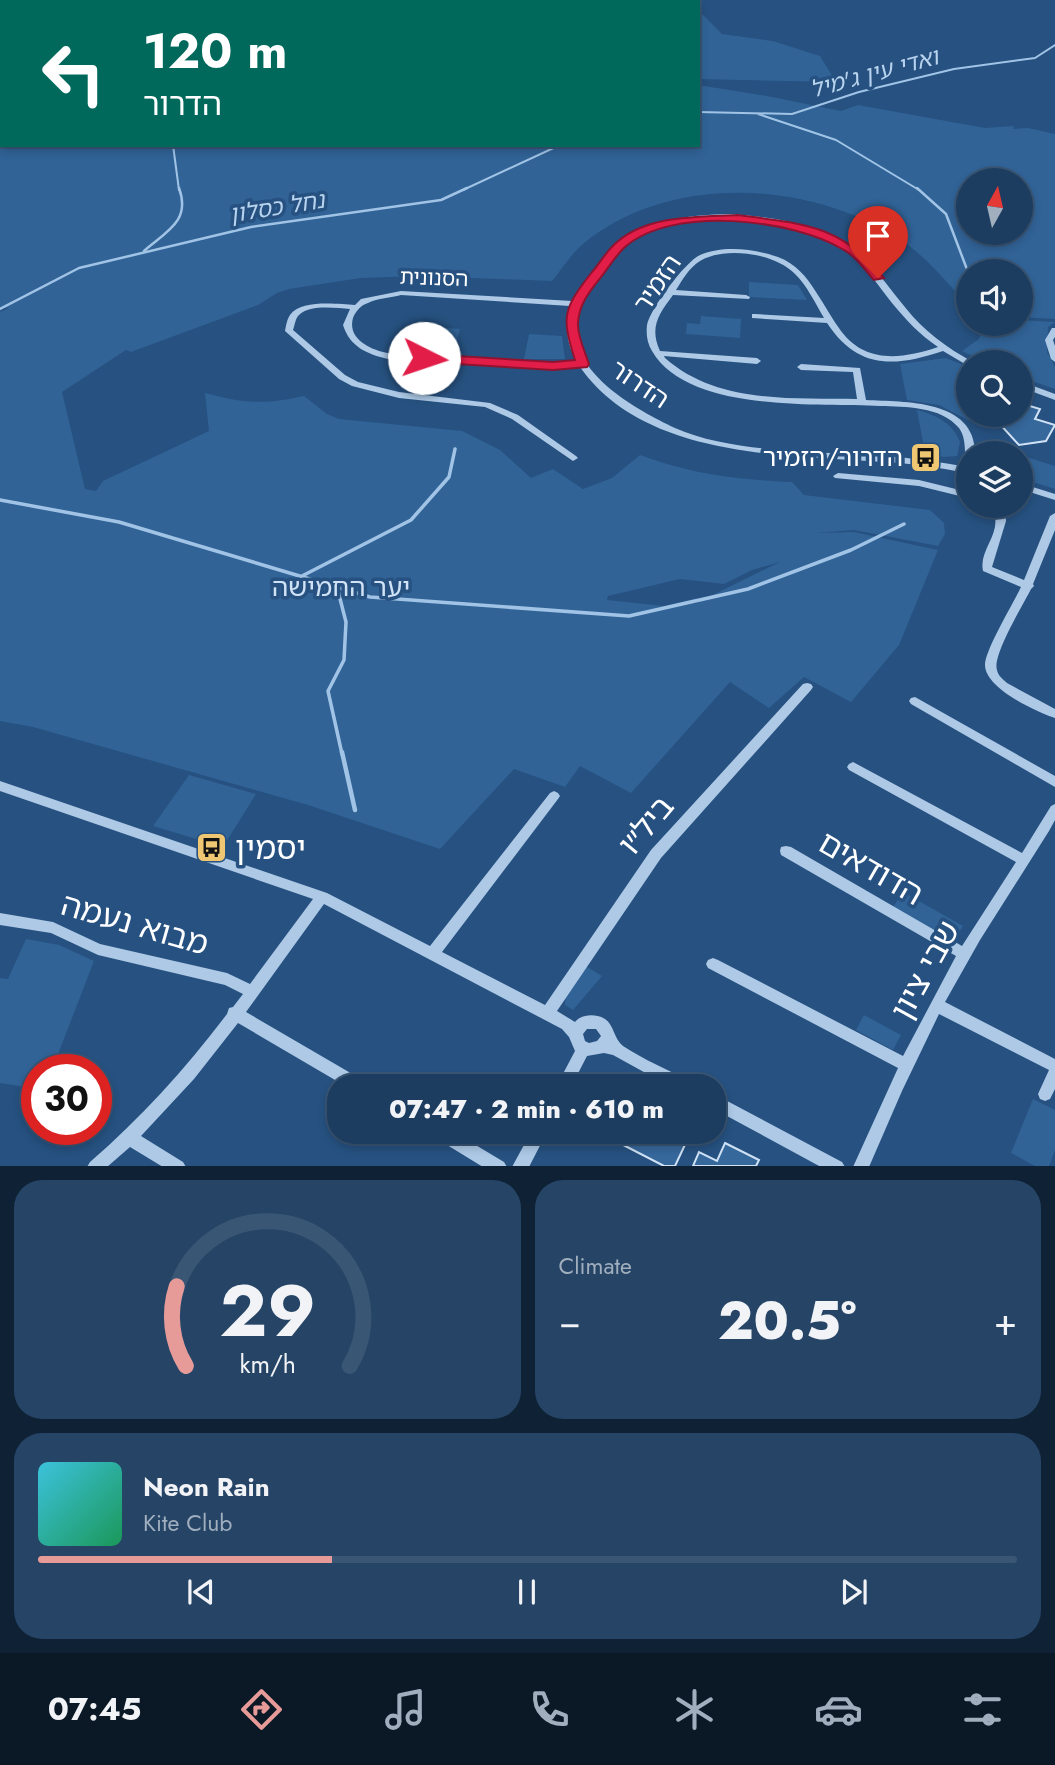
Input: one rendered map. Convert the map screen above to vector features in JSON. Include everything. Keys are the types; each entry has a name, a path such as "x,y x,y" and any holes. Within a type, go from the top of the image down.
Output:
{"street":[{"path":"575,304 610,256 621,245 645,231 697,219 760,219 810,230 852,249 866,262 905,313 944,348 956,355"},
{"name":"הזמיר","path":"944,348 913,357 876,357 853,348 799,273 782,262 755,254 728,252 701,258 688,267 651,325 650,334 658,353 689,379 729,394 920,406 945,413 962,426 968,434 969,441"},
{"path":"671,292 746,297"},
{"name":"הסנונית","path":"356,307 376,297 401,293 575,304"},
{"name":"הדרור","path":"575,304 571,326 583,364 594,381 633,411 657,423 698,438 747,449 892,458 956,467"},
{"path":"356,307 310,306 293,316 289,331 342,377 355,384 399,395 487,405 515,417 573,458"},
{"path":"356,307 348,320 349,332 358,345 378,354 553,366 583,364"},
{"path":"755,316 831,321"},
{"path":"1055,330 1049,340 1055,359"},
{"path":"658,353 757,361"},
{"path":"801,367 857,370 862,402"},
{"path":"1033,388 1053,395"},
{"path":"838,476 919,483 956,492"},
{"path":"1033,490 1055,497"},
{"path":"1055,516 1029,586 994,651 990,666 992,674 1008,688 1055,714"},
{"path":"1001,518 1000,529 990,547 986,569 1029,586"},
{"name":"ביל״ו","path":"547,1013 656,853 807,687"},
{"path":"915,701 1055,782"},
{"path":"853,767 1023,860"},
{"path":"0,786 322,897 574,1028 578,1042 584,1048 593,1050 608,1045 662,1074"},
{"path":"433,953 554,796"},
{"name":"שבי ציון","path":"861,1166 905,1065 936,1005 964,954 1053,817"},
{"name":"הדודאים","path":"786,851 964,954"},
{"path":"96,1166 128,1137 196,1063 322,897"},
{"name":"מבוא נעמה","path":"0,919 53,928 98,949 227,979 251,990"},
{"path":"713,964 905,1065"},
{"path":"936,1005 1055,1066"},
{"path":"234,1013 339,1074"},
{"path":"574,1028 589,1021 599,1023 606,1030 608,1045"},
{"path":"570,1074 584,1048"},
{"path":"1045,1094 1055,1074"},
{"path":"726,1107 835,1166"},
{"path":"128,1137 176,1166"},
{"path":"460,1144 497,1166"},
{"path":"521,1166 532,1144"}],"green space":[{"path":"700,12 722,34 773,41 820,56 836,82 700,79"},
{"name":"יער החמישה","path":"700,85 841,111 858,105 985,128 1014,126 1013,129 1028,128 1055,134 1055,319 1033,318 1033,259 956,259 956,293 915,251 895,236 859,217 820,204 779,195 737,193 695,196 655,205 617,221 583,244 552,281 418,276 361,278 289,289 258,305 131,352 126,350 62,392 85,489 96,491 103,481 209,431 205,393 254,402 304,396 327,414 339,419 462,431 500,450 531,478 553,469 583,489 612,478 640,455 715,475 792,482 804,495 930,510 944,523 945,534 938,546 854,530 815,533 854,532 938,550 899,645 851,702 804,677 769,708 730,682 631,793 580,766 565,787 514,769 440,849 308,805 33,727 0,721 0,312 9,308 0,308 0,147 700,147","holes":["780,562 694,604 697,598 664,606 607,600 608,596 680,579 724,584 752,570"]},
{"path":"749,282 798,285 807,300 749,297"},
{"path":"701,316 741,319 740,338 686,334 687,323 700,324"},
{"path":"1033,321 1055,322 1048,327 1047,352 1055,367 1055,389 1033,381 1033,350 963,350 980,336 1033,336"},
{"path":"429,327 460,329 452,356 421,354"},
{"path":"529,334 562,336 565,359 524,359"},
{"path":"946,358 956,362 956,414 939,405 907,400 900,364"},
{"path":"917,410 931,414 948,425 960,441 956,441 956,456 944,457 925,453"},
{"path":"1033,459 1055,466 1055,489 1033,482"},
{"path":"189,775 256,794 223,847 153,826"},
{"path":"903,892 963,926 953,942 893,907"},
{"path":"26,939 59,945 94,961 58,1054 21,1054 21,1086 0,1083 0,978 8,979"},
{"path":"584,965 602,976 573,1010 565,1005 566,991"},
{"path":"864,1015 901,1035 893,1050 856,1030"},
{"path":"1033,1099 1055,1110 1055,1150 1049,1166 1035,1166 1011,1153"}],"building":[{"path":"1033,407 1040,409 1035,419 1055,425 1046,441 1015,441 1003,427 1033,427"},
{"path":"621,1144 685,1144 675,1166 664,1166"},
{"path":"726,1144 759,1160 756,1166 693,1166 699,1152 717,1161"}],"waterway":[{"name":"ואדי עין ג'מיל","path":"700,112 792,114 859,92 954,69 1035,58 1055,45"},
{"path":"758,114 836,140 919,190"},
{"path":"173,147 179,190"},
{"name":"נחל כסלון","path":"463,190 556,147"},
{"path":"144,251 168,231 179,217 182,209 179,188"},
{"name":"נחל כסלון","path":"0,309 79,268 251,227 441,200 467,188"},
{"path":"917,188 946,214 963,259"},
{"path":"302,576 411,520 449,477 455,449"},
{"path":"0,500 119,522 337,587"},
{"path":"337,587 370,597 629,616 748,589 851,550 904,524"},
{"path":"337,587 346,622 344,660 328,691 342,754"},
{"path":"342,752 355,810"}],"place":[{"name":"הדרור/הזמיר","path":"926,457"},
{"name":"יסמין","path":"212,848"}],"route":[{"path":"424,358 553,366 583,364 578,356 571,326 575,304 621,245 645,231 677,221 737,218 797,226 839,241 852,249 878,278"}]}
